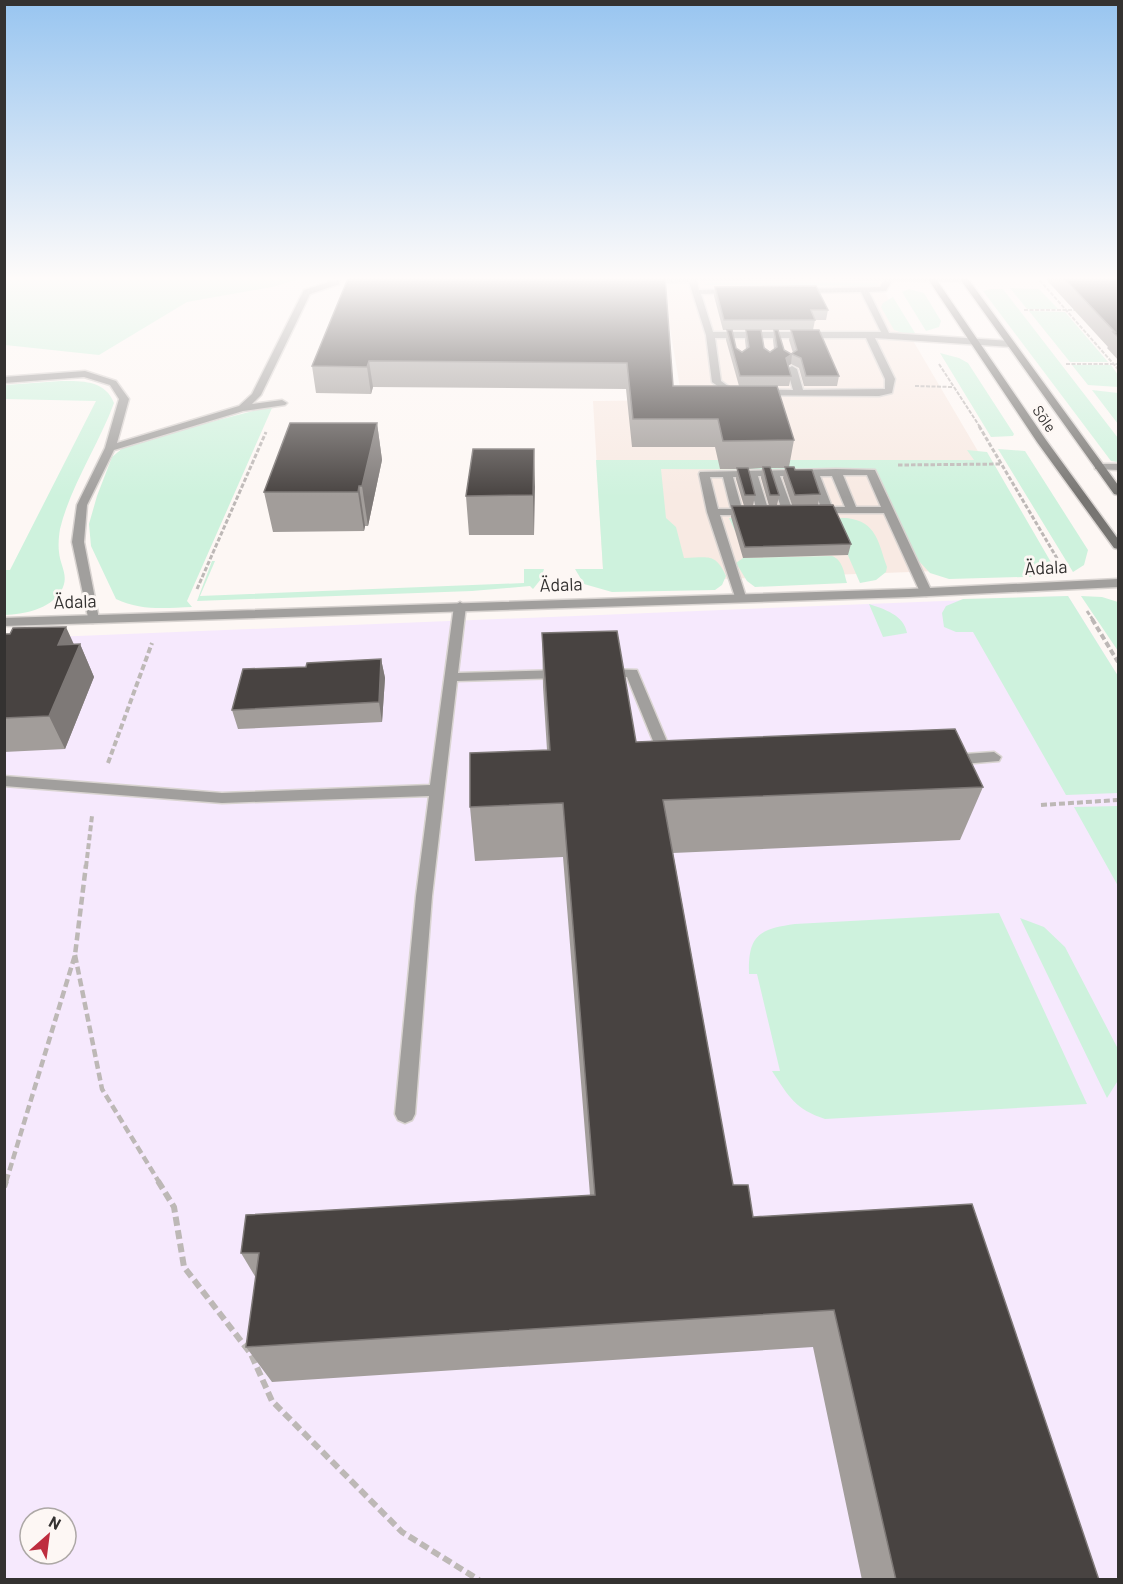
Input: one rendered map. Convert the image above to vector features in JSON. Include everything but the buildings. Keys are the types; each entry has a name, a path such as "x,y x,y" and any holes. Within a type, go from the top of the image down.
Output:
{"main road":[{"name":"Sõle","path":"979,350 1042,442 1119,546"},
{"name":"Sõle","path":"1015,350 1119,492"}],"street":[{"path":"242,408 256,396 279,350"},
{"path":"712,350 717,382 730,392 879,393 889,391 891,386 875,350"},
{"path":"792,369 799,393"},
{"path":"4,380 85,374 113,383 124,399 110,448 82,505 78,542 93,619"},
{"path":"749,380 751,392"},
{"path":"776,380 780,393"},
{"path":"110,448 242,408 281,403"},
{"path":"1099,467 1119,467"},
{"path":"836,472 852,511"},
{"path":"740,597 713,512 704,474 871,472 926,592"},
{"path":"727,473 737,512"},
{"path":"752,473 763,512"},
{"path":"774,473 797,511"},
{"path":"814,473 828,511"},
{"path":"713,512 889,510"},
{"name":"Ädala","path":"4,622 926,592 1119,583"},
{"path":"405,1114 424,896 460,606"},
{"path":"451,677 632,673 670,766 676,771"},
{"path":"936,761 994,757"},
{"path":"4,781 222,798 437,790"}],"path":[{"path":"930,350 1002,464 1077,596 1119,662"},
{"path":"1101,350 1119,369"},
{"path":"1066,364 1119,364"},
{"path":"891,386 953,387"},
{"path":"194,616 195,604 192,601 281,403"},
{"path":"871,472 899,465 1002,464"},
{"path":"4,1186 75,955 94,802 161,617"},
{"path":"1041,805 1119,800"},
{"path":"75,955 102,1089 174,1206 184,1267 251,1354 272,1401 402,1532 480,1580"}],"shaded area":[{"path":"674,350 918,350 1046,567 613,583 603,569 593,401 682,400"},
{"path":"1068,596 1118,676 1118,1579 5,1579 4,639"}],"green space":[{"path":"51,350 107,350 99,355"},
{"path":"1027,350 1050,350 1118,438 1118,462 1111,461"},
{"path":"1060,350 1098,350 1108,362 1070,362"},
{"path":"940,353 968,363 1014,434 1013,436 991,437"},
{"path":"1072,365 1111,365 1118,375 1118,387 1088,385"},
{"path":"61,381 92,383 105,390 114,403 71,497 60,529 59,549 65,576 64,586 50,603 43,607 20,614 5,615 5,570 10,570 96,401 5,399 5,385"},
{"path":"1092,390 1118,393 1118,424"},
{"path":"272,408 187,601 192,607 144,607 116,599 91,546 89,524 112,457 124,447 141,440"},
{"path":"998,449 1025,451 1088,550 1084,565 1073,572"},
{"path":"967,450 987,452 1059,576 949,579 930,573 916,558 876,470 661,469 666,518 676,527 684,558 705,557 714,560 726,576 722,585 715,590 612,592 584,584 575,569 603,569 596,460 974,460"},
{"path":"729,518 847,518 857,520 865,524 875,535 887,567 886,572 876,580 860,583 836,528 735,531"},
{"path":"832,556 841,564 847,583 755,587 747,581 736,563 743,558"},
{"path":"212,561 215,561 200,596 524,583 524,569 544,569 541,579 533,589 530,586 472,591 197,601"},
{"path":"1068,596 1118,676 1118,793 1066,795 973,632 956,632 944,627 942,613 946,606 963,599"},
{"path":"1081,596 1102,597 1118,602 1118,651"},
{"path":"869,604 898,617 907,633 883,637"},
{"path":"1118,806 1118,886 1074,807"},
{"path":"999,913 1087,1104 825,1119 806,1111 794,1101 772,1071 780,1071 757,974 749,974 751,951 758,937 772,929 795,924"},
{"path":"1020,918 1044,927 1065,947 1117,1047 1117,1082 1107,1098"}]}
